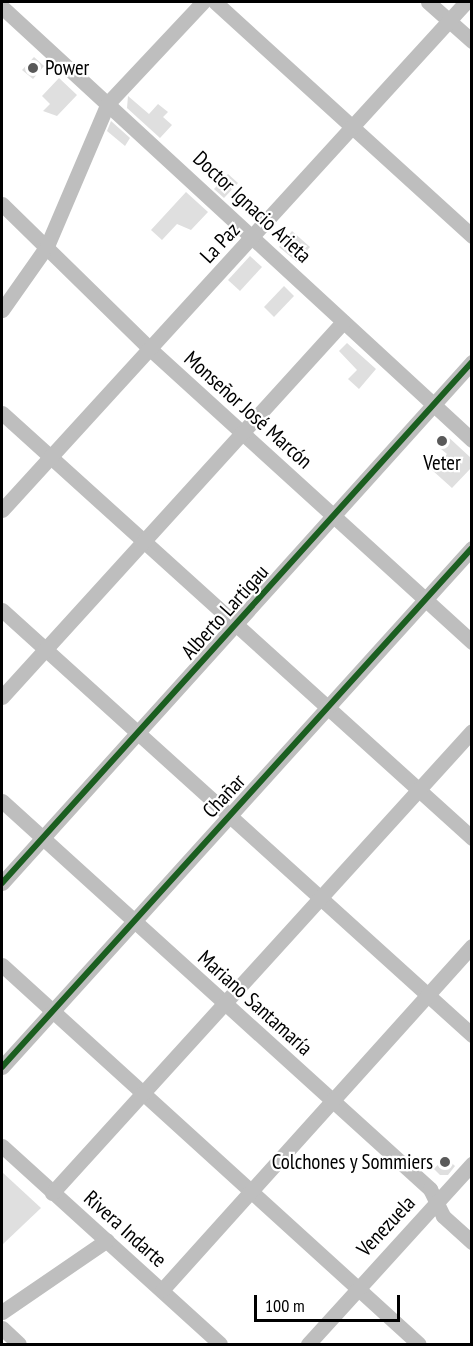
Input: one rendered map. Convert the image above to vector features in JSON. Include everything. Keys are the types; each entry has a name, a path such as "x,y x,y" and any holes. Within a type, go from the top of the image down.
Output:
{"street":[{"path":"2,310 47,246 108,103 203,2"},
{"path":"214,2 471,236"},
{"path":"428,2 471,41"},
{"name":"La Paz","path":"2,510 149,348 254,237 466,2"},
{"name":"Doctor Ignacio Arieta","path":"2,7 254,237 471,440"},
{"name":"Monseñor José Marcón","path":"2,204 149,348 471,642"},
{"path":"2,697 343,322"},
{"name":"Alberto Lartigau","path":"2,883 471,362"},
{"path":"2,413 50,459 329,707 471,838"},
{"name":"Chañar","path":"2,1067 471,548"},
{"path":"2,610 471,1035"},
{"path":"52,1193 471,732"},
{"name":"Mariano Santamaría","path":"2,801 224,1005 430,1189 443,1216 471,1242"},
{"path":"162,1290 334,1103 471,946"},
{"path":"2,965 419,1344"},
{"name":"Rivera Indarte","path":"2,1146 220,1344"},
{"name":"Venezuela","path":"308,1344 471,1164"},
{"path":"2,1312 107,1240"},
{"path":"2,1328 19,1344"}],"building":[{"name":"Power","path":"34,57 44,66 33,79 22,70"},
{"path":"59,78 77,95 57,116 43,111 50,104 42,96"},
{"path":"128,96 149,114 158,104 168,112 163,117 172,125 160,138 127,108"},
{"path":"111,121 130,138 125,146 107,131"},
{"path":"228,174 238,183 224,198 214,189"},
{"path":"186,192 208,212 191,230 177,224 162,240 151,230"},
{"path":"292,231 310,247 297,262 279,247"},
{"path":"250,256 262,267 240,291 228,280"},
{"path":"284,286 294,296 274,317 264,307"},
{"path":"347,343 376,369 359,389 348,379 357,370 339,351"},
{"path":"444,433 471,458 471,468 452,488 432,470 447,454 435,444"},
{"name":"Colchones y Sommiers","path":"445,1157 455,1166 448,1175 440,1175 434,1169"},
{"path":"2,1172 41,1208 2,1245"}],"cycle path":[{"path":"2,883 472,362"},
{"path":"2,1067 472,548"}],"place":[{"name":"Power","path":"33,68"},
{"name":"Veter","path":"442,441"},
{"name":"Colchones y Sommiers","path":"445,1162"}]}
